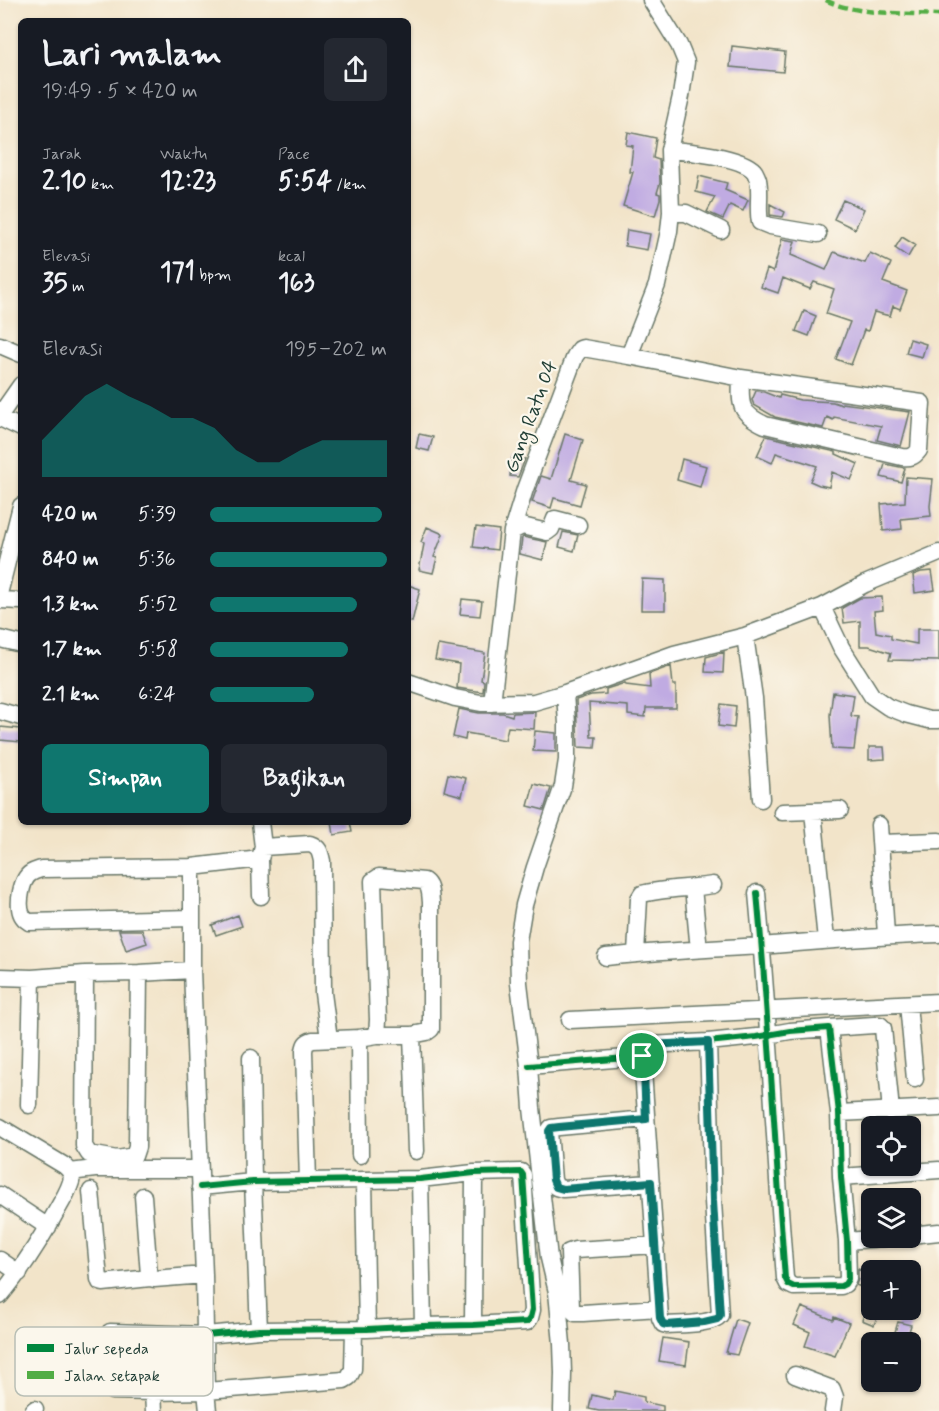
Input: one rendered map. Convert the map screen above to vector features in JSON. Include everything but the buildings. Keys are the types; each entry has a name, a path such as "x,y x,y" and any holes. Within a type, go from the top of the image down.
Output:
{"street":[{"path":"651,0 679,45 686,62 669,150 669,231 657,285 629,356 741,378 922,403 919,450 910,458 902,457 765,425 746,414 741,405 741,378"},
{"path":"669,150 715,156 746,165 755,171 758,180 760,222 770,226 818,234"},
{"path":"670,212 686,213 721,230"},
{"path":"0,345 18,353"},
{"name":"Gang Ratu 04","path":"492,703 512,531 525,489 574,357 583,348 629,356"},
{"path":"18,389 0,416 18,426"},
{"path":"0,590 18,518"},
{"path":"512,531 522,526 547,532 555,519 578,525"},
{"path":"411,683 455,698 482,703 534,702 566,693 674,654 745,636 822,607 865,584 939,553"},
{"path":"0,600 18,601"},
{"path":"822,607 841,647 872,696 888,707 906,714 939,720"},
{"path":"745,636 754,698 761,799"},
{"path":"0,639 18,643"},
{"path":"562,1411 562,1344 557,1292 549,1258 532,1108 519,983 518,941 527,896 563,786 567,760 566,693"},
{"path":"0,711 18,716"},
{"path":"782,812 840,810"},
{"path":"813,811 826,940"},
{"path":"260,825 261,896"},
{"path":"879,825 885,935"},
{"path":"881,843 939,841"},
{"path":"192,918 29,922 21,913 20,894 24,880 30,873 41,869 192,867 310,844 316,846 322,861 323,993 329,1039"},
{"path":"192,867 192,970 206,1327"},
{"path":"308,1180 305,1044 308,1041 376,1035 412,1035 431,1029 431,902 428,884 424,881 379,877 374,881 378,1020 376,1035"},
{"path":"636,953 639,899 642,894 713,885"},
{"path":"693,888 698,940"},
{"path":"757,893 785,1278 788,1284 794,1287 841,1286 848,1279 838,1113 829,1028"},
{"path":"606,957 885,935 939,934"},
{"path":"0,977 32,978 192,970"},
{"path":"85,974 84,1146 89,1154 117,1159 134,1156 137,1147 139,974"},
{"path":"29,1106 32,978"},
{"path":"570,1020 939,1002"},
{"path":"908,1004 915,1079"},
{"path":"708,1042 713,1201 720,1315 717,1319 704,1322 663,1324 659,1308 646,1119 642,1056 645,1046 708,1042 790,1031 880,1025 883,1028 891,1111"},
{"path":"412,1035 416,1151"},
{"path":"358,1038 360,1155"},
{"path":"529,1066 642,1056"},
{"path":"251,1058 253,1182 260,1330"},
{"path":"838,1113 939,1108"},
{"path":"646,1119 559,1127 551,1128 549,1131 553,1180 556,1187 563,1189 651,1182"},
{"path":"0,1127 64,1166 72,1178 48,1227 19,1273 0,1296"},
{"path":"70,1172 95,1169 199,1169"},
{"path":"842,1177 939,1170"},
{"path":"200,1187 253,1182 420,1179 474,1173 519,1172 523,1174 532,1310 526,1322 361,1330 260,1330 213,1334"},
{"path":"473,1325 474,1173"},
{"path":"420,1179 423,1326"},
{"path":"213,1390 344,1380 352,1374 361,1330 364,1180"},
{"path":"92,1191 100,1282 204,1275"},
{"path":"0,1194 48,1227"},
{"path":"143,1196 150,1278"},
{"path":"921,1234 939,1232"},
{"path":"847,1241 861,1240"},
{"path":"656,1245 569,1252 571,1308 575,1313 582,1313 659,1308"},
{"path":"0,1260 19,1273"},
{"path":"795,1375 832,1389 835,1396 832,1411"},
{"path":"153,1396 154,1411"},
{"path":"206,1396 208,1411"}],"marked path":[{"path":"826,0 837,5 865,11 939,15"}],"cycle path":[{"path":"529,1066 638,1057 642,1056 643,1048 649,1045 708,1042 756,1037 790,1031 829,1028 839,1113 841,1177 847,1241 848,1279 845,1284 794,1287 788,1284 785,1278 781,1230 768,1037 765,989 757,893"},
{"path":"200,1187 253,1182 420,1179 474,1173 521,1172 523,1175 532,1310 527,1322 367,1329 259,1330 213,1334"}],"route":[{"path":"708,1042 713,1201 720,1315 717,1319 667,1325 663,1324 660,1318 651,1182 563,1189 556,1187 553,1180 549,1131 551,1128 646,1119 642,1056 643,1048 649,1045 708,1042"}]}
